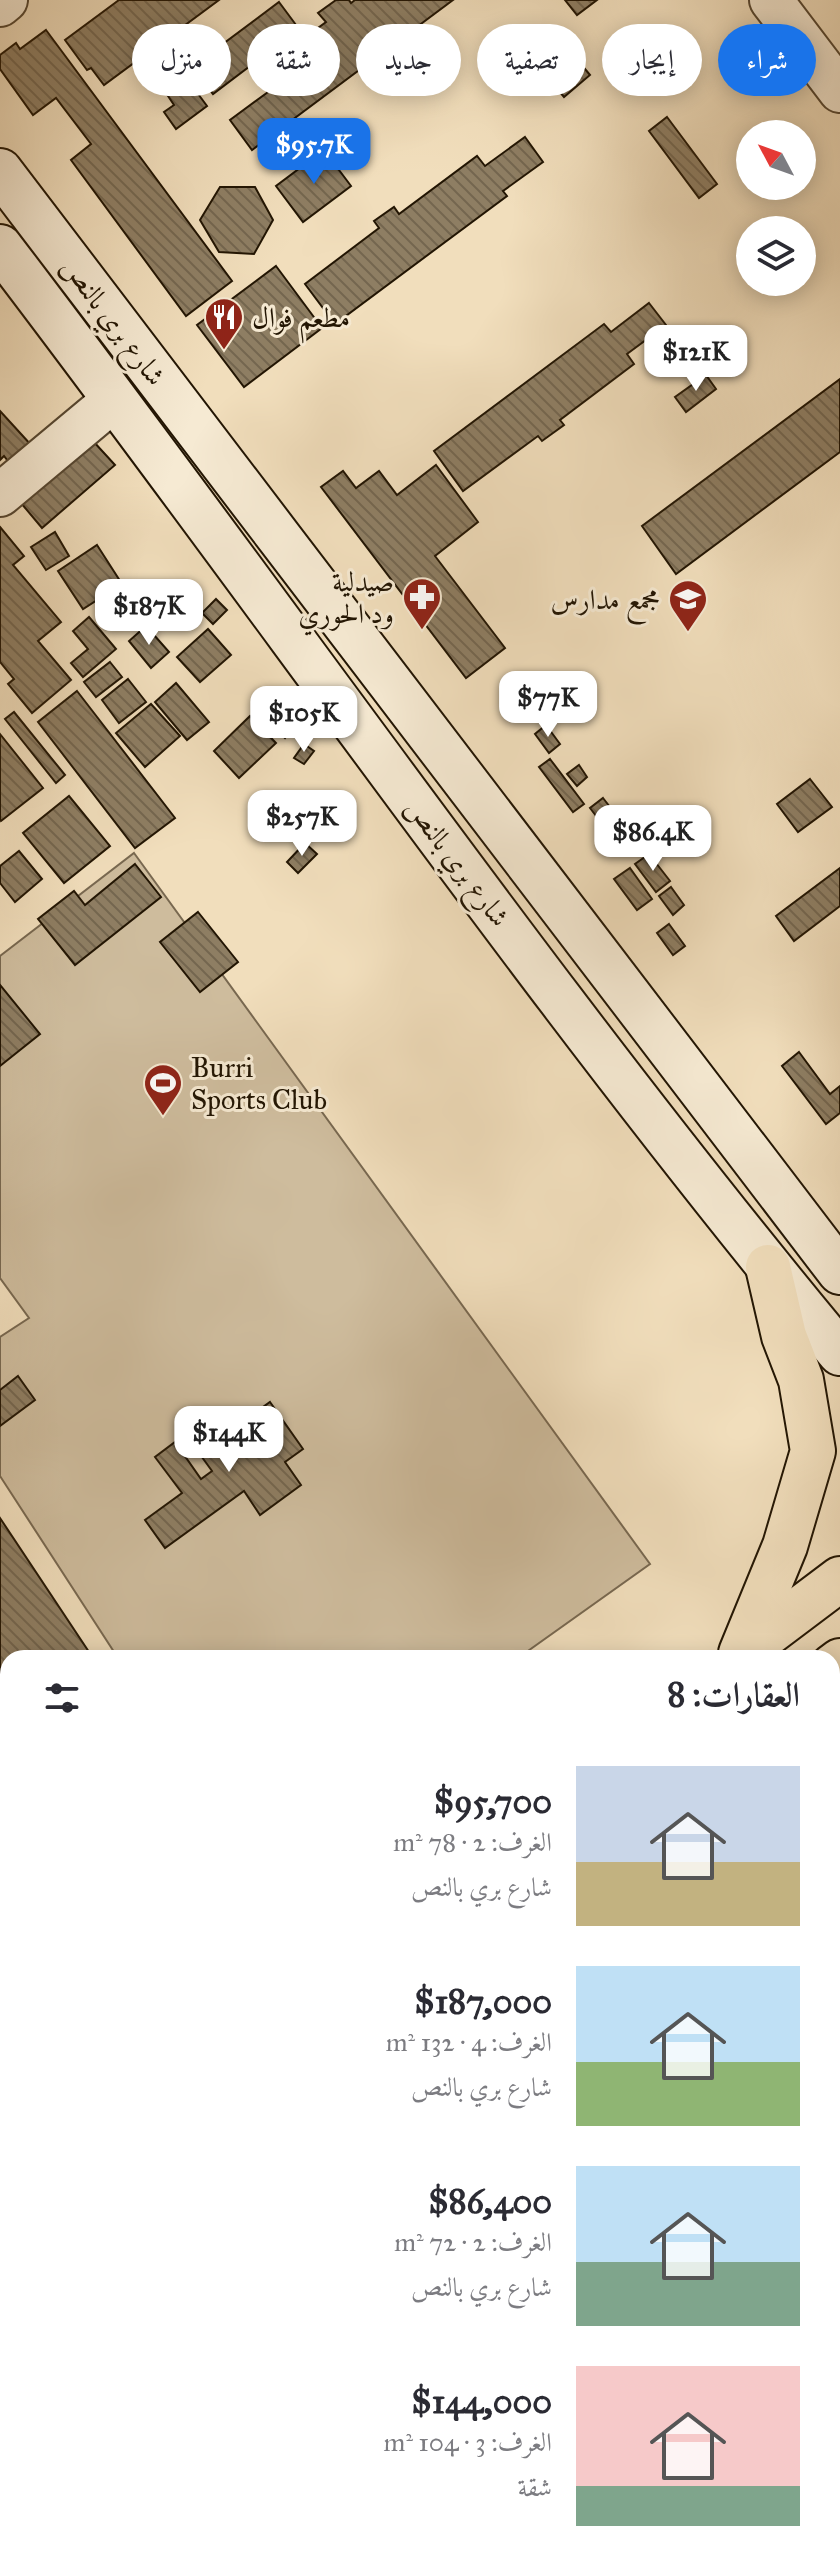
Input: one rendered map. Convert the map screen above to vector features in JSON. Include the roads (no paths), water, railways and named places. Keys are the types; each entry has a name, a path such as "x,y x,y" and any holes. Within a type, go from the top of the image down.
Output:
{"main road":[{"name":"شارع بري بالنص","path":"0,171 840,1272"},
{"name":"شارع بري بالنص","path":"0,247 423,817 768,1267 840,1353"},
{"path":"740,1650 785,1546 813,1451 801,1380 784,1336 768,1267"},
{"path":"745,1650 840,1579"}],"street":[{"path":"0,5 6,0"},
{"path":"771,0 840,91"},
{"path":"0,495 115,399"}],"place":[{"name":"مطعم فوال","path":"224,351"},
{"name":"صيدلية ود الحوري","path":"422,631"},
{"name":"مجمع مدارس","path":"688,633"},
{"name":"Burri Sports Club","path":"163,1117"}]}
